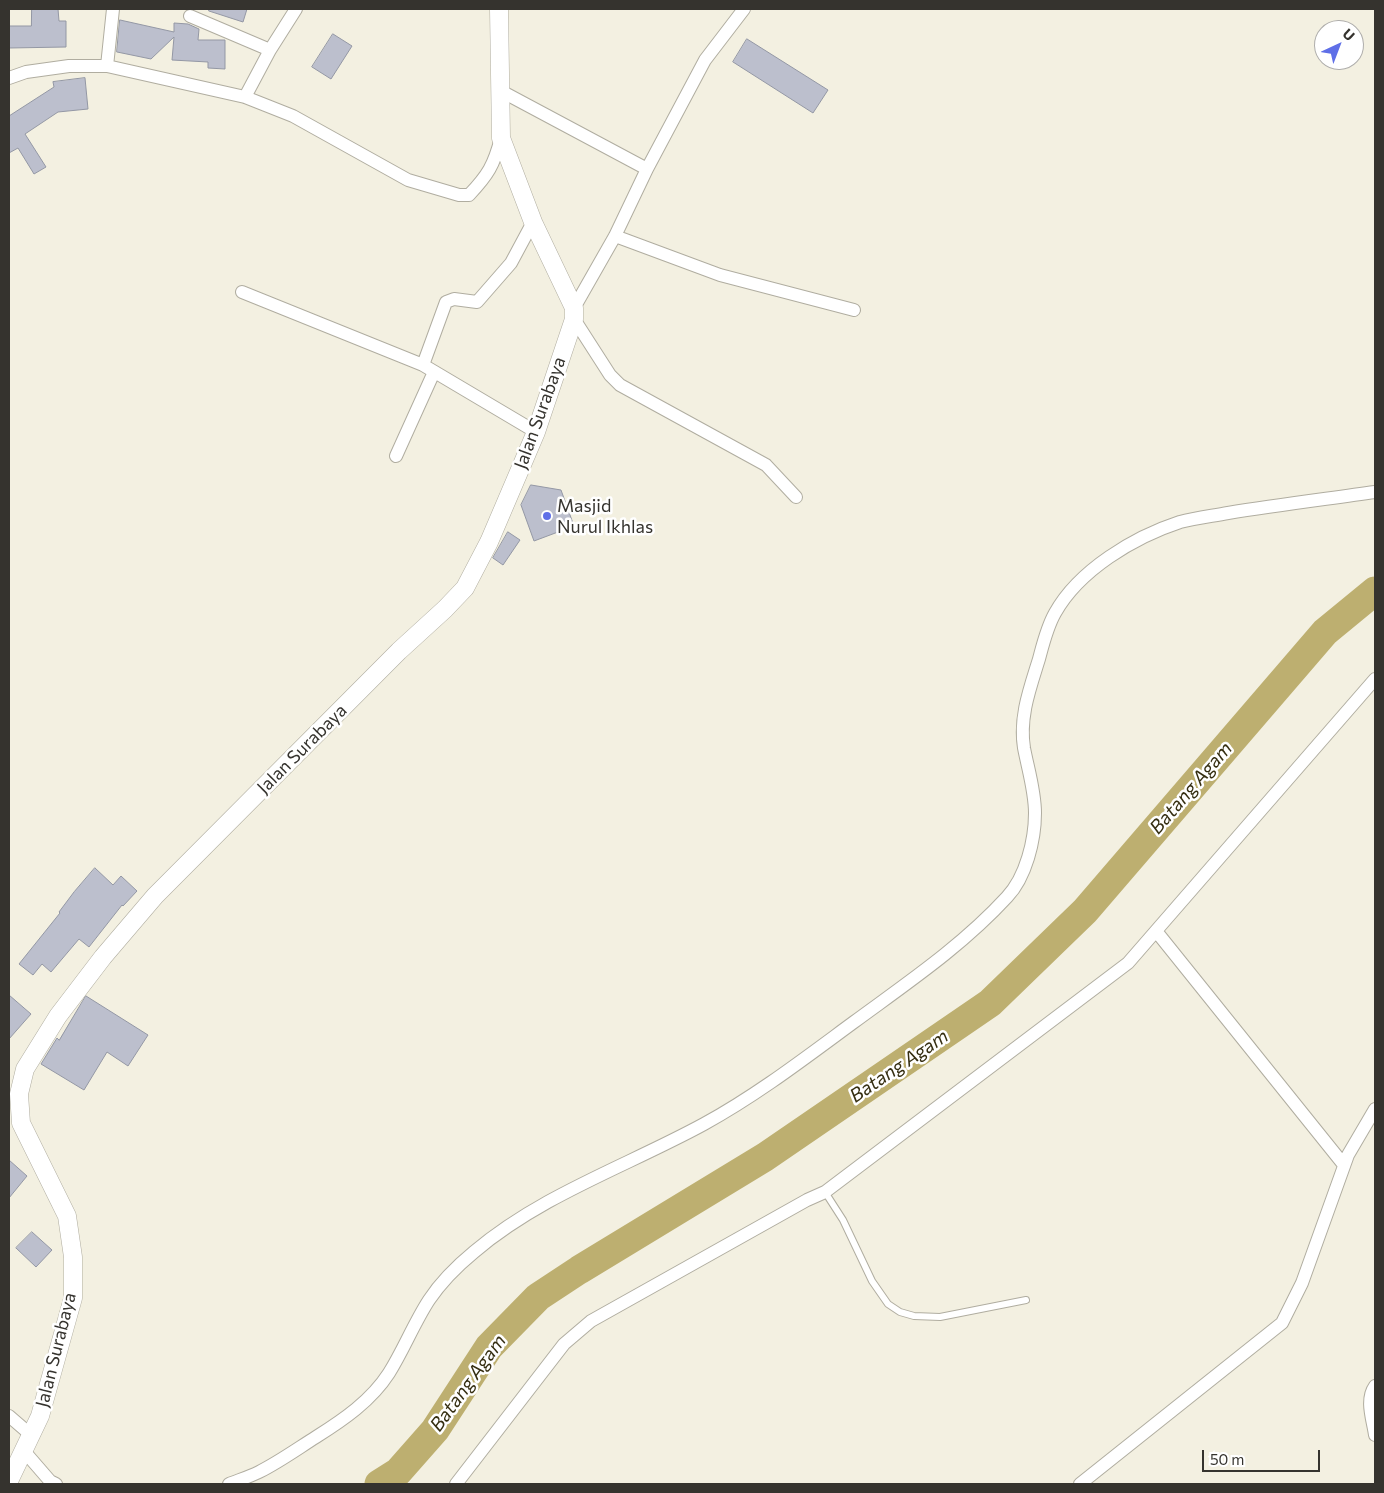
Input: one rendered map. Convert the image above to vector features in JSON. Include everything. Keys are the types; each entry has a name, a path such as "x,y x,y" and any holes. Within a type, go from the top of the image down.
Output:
{"street":[{"path":"107,66 113,9"},
{"path":"245,97 270,50 296,9"},
{"path":"9,78 26,72 69,66 107,66 245,97 293,116 408,180 459,195 469,195 480,184 492,167 501,138 499,9"},
{"path":"574,314 615,236 647,169 705,60 744,9"},
{"path":"190,16 270,50"},
{"path":"500,90 647,169"},
{"path":"501,138 533,222 574,314 610,376 620,385 766,465 796,497"},
{"path":"423,365 446,302 454,299 477,302 511,263 533,222"},
{"path":"615,236 720,275 854,310"},
{"path":"242,292 423,365 536,432"},
{"name":"Jalan Surabaya","path":"12,1475 40,1416 73,1298 73,1257 67,1216 20,1124 19,1094 26,1069 58,1016 103,957 155,896 399,651 465,588 489,542 536,432 574,314"},
{"path":"396,456 434,372"},
{"path":"229,1484 260,1472 292,1453 346,1417 367,1399 387,1376 428,1302 444,1280 472,1253 507,1226 568,1190 659,1148 709,1121 782,1075 940,959 1010,894 1021,877 1030,852 1035,814 1022,733 1022,719 1029,692 1047,630 1055,613 1070,591 1095,567 1135,541 1180,522 1248,510 1375,492"},
{"path":"456,1484 564,1344 591,1321 807,1200 826,1192 1128,963 1375,679"},
{"path":"1156,931 1344,1165"},
{"path":"1080,1484 1282,1323 1302,1283 1348,1155 1375,1109"},
{"path":"1375,1386 1371,1392 1370,1402 1375,1435"},
{"path":"9,1416 28,1443 50,1481 56,1484"}],"lane":[{"path":"826,1192 843,1220 872,1281 888,1304 900,1312 914,1316 940,1317 1026,1300"}],"building":[{"path":"32,9 58,9 59,21 66,21 66,47 9,48 9,26 31,26"},
{"path":"209,9 247,9 243,22 209,11"},
{"path":"120,20 174,32 174,23 188,24 199,29 198,40 225,40 225,69 208,68 208,62 172,60 174,37 151,59 117,52"},
{"path":"333,34 352,46 331,79 312,67"},
{"path":"747,39 828,90 813,113 733,62"},
{"path":"85,78 88,109 58,112 25,134 46,167 34,174 18,148 9,153 9,116 54,87 53,82"},
{"name":"Masjid Nurul Ikhlas","path":"531,485 561,490 574,526 534,541 521,505"},
{"path":"508,532 520,540 503,565 493,558"},
{"path":"95,868 113,885 121,876 137,891 122,905 89,947 79,939 51,972 42,964 33,975 19,964 60,913 74,892"},
{"path":"9,995 31,1014 9,1039"},
{"path":"86,996 148,1035 128,1066 107,1052 84,1090 41,1064 57,1038 59,1040"},
{"path":"9,1160 27,1176 9,1198"},
{"path":"32,1232 52,1250 36,1267 16,1248"}],"waterway":[{"name":"Batang Agam","path":"379,1484 398,1472 435,1430 489,1347 538,1297 765,1157 990,1003 1085,911 1325,632 1375,591"}],"place":[{"name":"Masjid Nurul Ikhlas","path":"547,516"}]}
